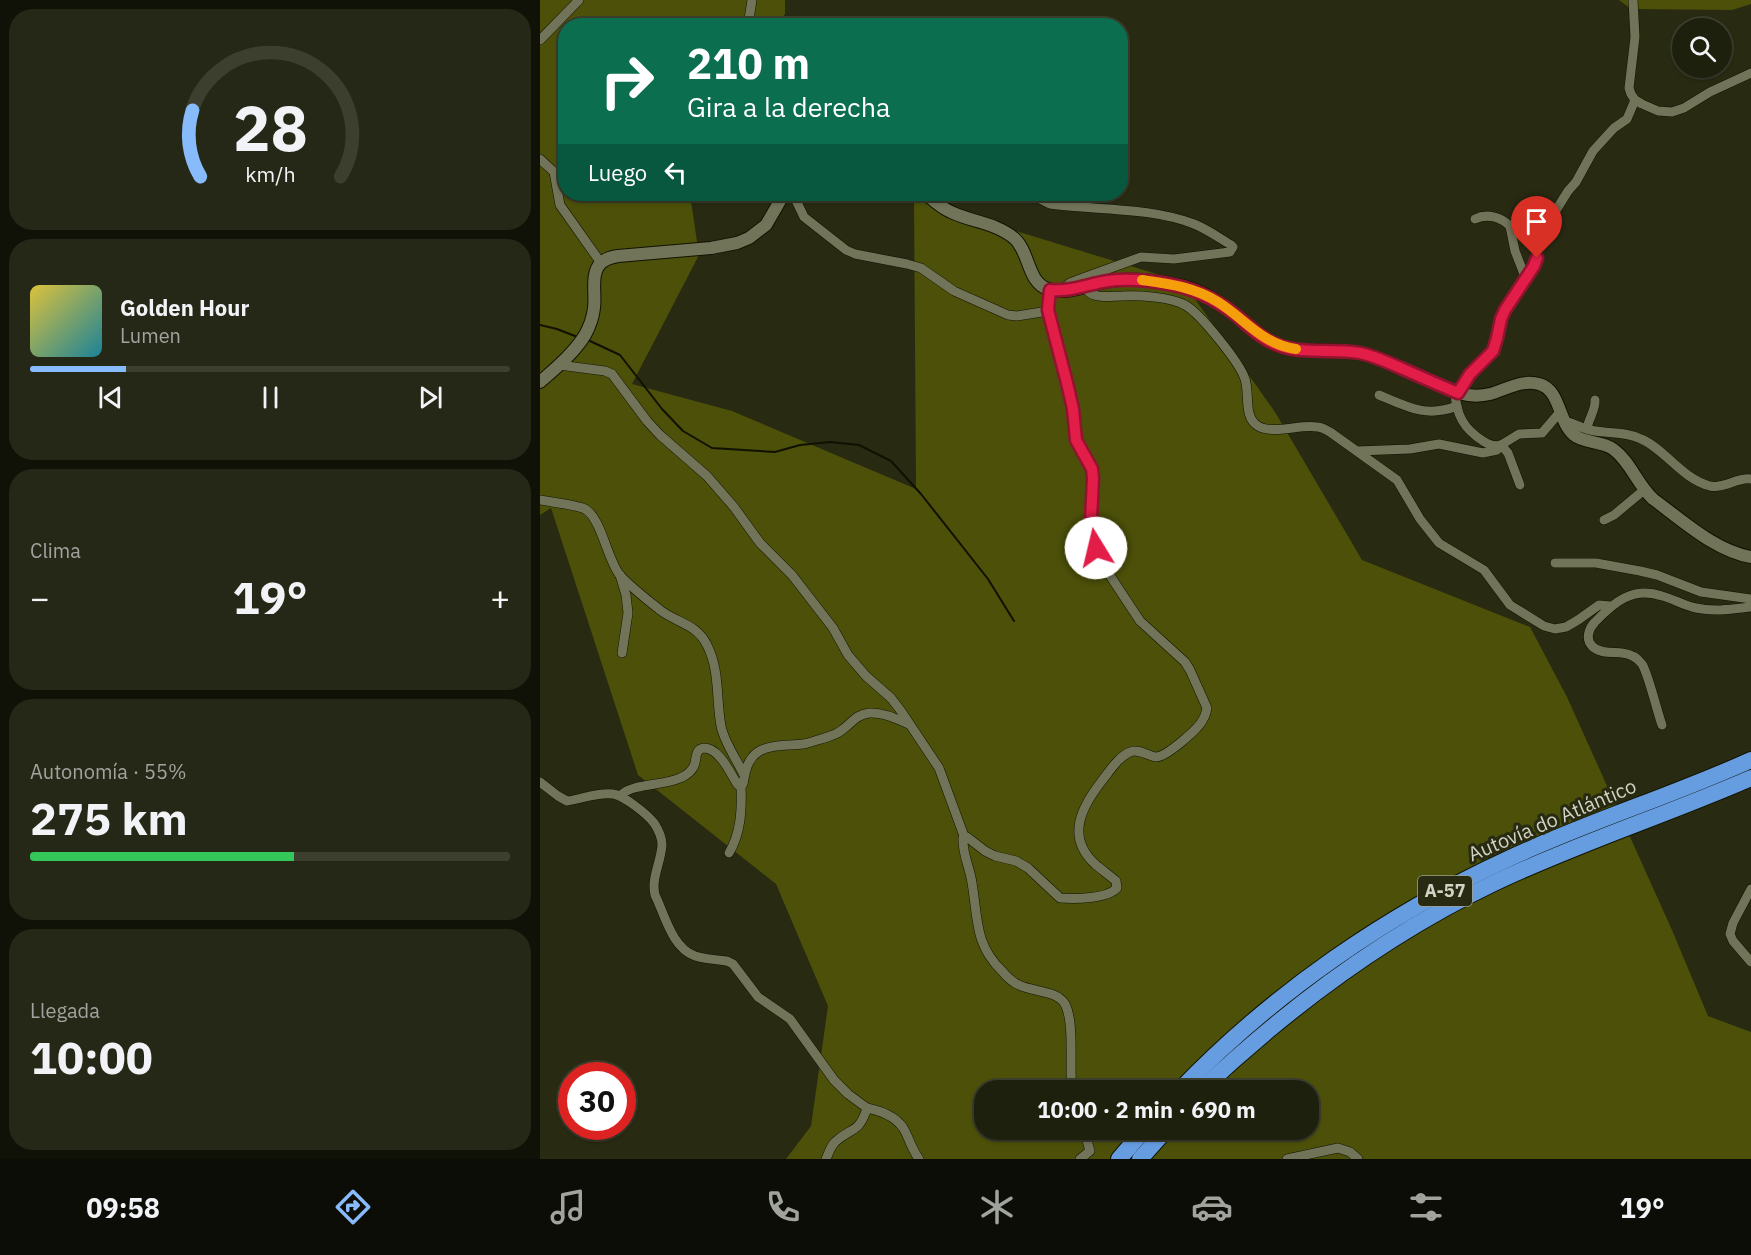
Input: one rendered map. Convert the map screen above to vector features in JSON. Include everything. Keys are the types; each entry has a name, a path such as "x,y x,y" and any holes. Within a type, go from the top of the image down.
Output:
{"highway":[{"name":"Autovía do Atlántico","path":"1191,1080 1279,1001 1349,949 1424,902 1557,837 1751,760"},
{"name":"Autovía do Atlántico","path":"1213,1080 1258,1038 1318,991 1437,913 1492,884 1585,843 1751,778"},
{"path":"1119,1159 1135,1140"},
{"path":"1140,1159 1157,1140"}],"street":[{"path":"561,18 579,0"},
{"path":"749,18 752,0"},
{"path":"1633,0 1635,37 1629,88 1635,100 1658,111 1672,112 1751,73"},
{"path":"540,40 558,22"},
{"path":"1520,485 1508,453 1501,445 1491,445 1467,429 1457,406 1456,392 1493,351 1501,319 1534,266 1545,228 1576,182 1593,151 1626,118 1635,100"},
{"path":"540,159 554,172 558,194"},
{"path":"559,201 601,263"},
{"path":"540,382 559,365 584,336 594,311 595,275 601,263 608,258 618,256 711,248 736,243 749,238 766,225 780,201"},
{"path":"796,201 804,217 838,245 855,254 921,268 954,291 1008,315 1017,316 1048,310"},
{"path":"934,201 952,213 994,226 1016,239 1038,282 1055,291 1124,279 1184,286 1217,302 1256,332 1281,346 1294,349 1361,353 1456,392 1477,396 1515,385 1531,383 1547,387 1575,436 1611,447 1621,456 1644,490 1719,546 1739,555 1751,557"},
{"path":"964,836 985,851 1016,861 1028,868 1060,898 1110,894 1118,888 1116,881 1089,857 1080,836 1079,819 1088,802 1115,764 1125,755 1134,751 1156,757 1165,754 1194,731 1206,713 1206,704 1185,662 1140,621 1096,548 1091,520 1092,469 1076,440 1073,409 1048,310 1055,291 1122,262 1141,257 1174,259 1225,254 1233,247 1194,224 1171,218 1121,210 1058,206 1044,201"},
{"path":"1475,219 1485,216 1499,218 1510,226 1515,251 1526,279"},
{"path":"1083,287 1093,295 1103,297 1134,296 1173,300 1188,306 1226,348 1245,378 1250,418 1257,426 1268,430 1305,426 1319,427 1330,432 1397,480 1420,519 1439,543 1484,570 1510,605 1544,626 1555,629 1566,627 1599,605 1610,606"},
{"path":"559,365 612,374 647,421 707,476 760,543 792,575 833,628 848,655 866,676 891,698 930,752 939,768 964,836 962,841 972,880 978,930 989,956 1010,980 1028,989 1054,995 1065,1006 1069,1024 1072,1080"},
{"path":"1379,395 1414,409 1431,412 1457,406"},
{"path":"1587,429 1589,418 1596,404 1595,400"},
{"path":"1562,416 1587,429 1622,433 1642,439 1681,470 1708,485 1719,486 1750,477"},
{"path":"1357,451 1410,449 1438,444 1483,453 1497,450 1519,434 1542,433 1562,416"},
{"path":"1604,520 1614,515 1644,490"},
{"path":"540,500 585,509 596,522 613,565 620,575 662,612 682,621 702,635 714,668 720,724 724,738 744,776"},
{"path":"1555,563 1596,562 1640,571 1701,592 1751,599"},
{"path":"620,575 628,613 622,653"},
{"path":"1662,724 1643,665 1630,654 1598,651 1592,647 1588,642 1588,633 1592,626 1610,606 1626,596 1642,592 1662,596 1684,605 1712,610 1751,608"},
{"path":"729,853 736,841 738,830 742,798 741,786 748,763 757,752 774,747 804,744 835,735 843,730 851,720 870,713 909,724"},
{"path":"621,795 624,792 667,783 685,776 695,765 698,751 706,748 721,759 735,781 741,786"},
{"path":"540,783 567,801 592,794 621,795 653,823 662,841 653,888 675,940 693,956 728,961 733,964 758,997 790,1019 834,1080 856,1101 867,1108 887,1114 898,1122 906,1132 919,1159"},
{"path":"1751,889 1730,934 1732,941 1751,963"},
{"path":"826,1159 836,1141 858,1127 867,1108"},
{"path":"1080,1159 1090,1151 1087,1140"},
{"path":"1287,1159 1338,1148 1350,1152 1358,1159"}],"shaded area":[{"path":"540,0 785,0 785,14 782,18 558,18 558,201 691,201 699,255 632,384 732,411 916,489 914,201 1183,282 1275,412 1362,560 1530,627 1567,697 1672,930 1708,1016 1751,1032 1751,1159 786,1159 811,1126 828,1006 776,884 638,775 551,508 540,515"},
{"path":"1619,0 1751,0 1751,4 1732,10 1631,9"}],"waterway":[{"path":"540,325 575,336"},
{"path":"590,341 620,355 662,409 683,431 712,448 775,452 800,445 830,442 859,445 891,461 921,494 988,579 1014,621"}],"slow traffic":[{"path":"1142,280 1184,286 1202,293 1235,314 1268,340 1296,349"}],"route":[{"path":"1096,548 1091,520 1092,469 1076,440 1073,409 1048,310 1050,290 1072,290 1124,279 1184,286 1217,302 1256,332 1281,346 1294,349 1361,353 1458,393 1470,374 1493,351 1505,310 1537,258"}]}
